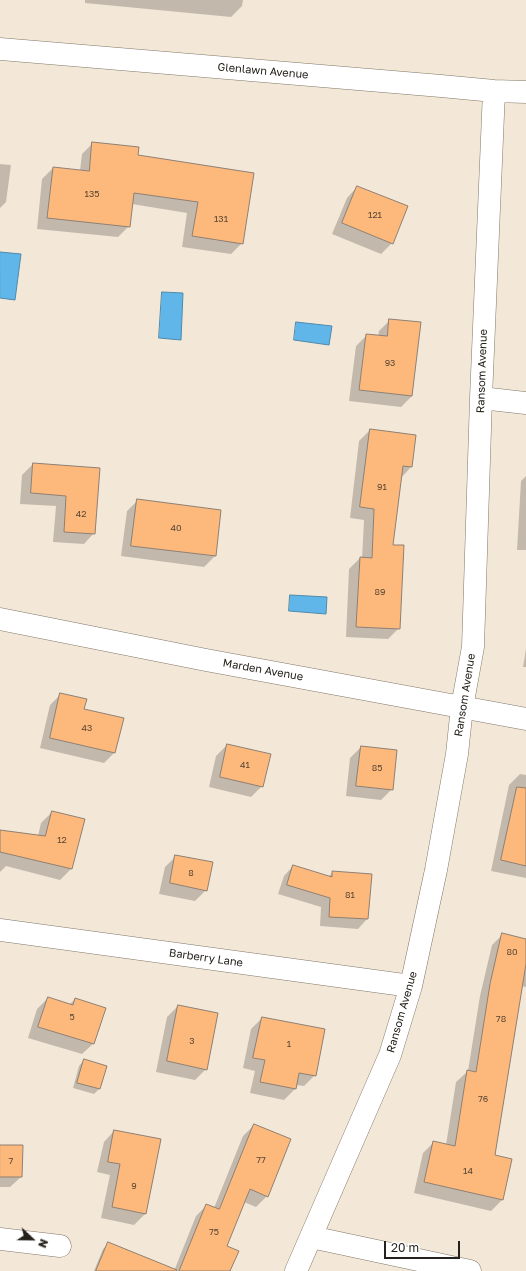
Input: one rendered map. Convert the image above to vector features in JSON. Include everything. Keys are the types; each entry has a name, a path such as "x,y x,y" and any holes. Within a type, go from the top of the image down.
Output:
{"street":[{"name":"Glenlawn Avenue","path":"0,49 494,91 526,92"},
{"name":"Ransom Avenue","path":"296,1271 390,1055 411,986 436,870 457,754 462,707 473,647 481,398 494,91"},
{"path":"481,398 526,404"},
{"name":"Marden Avenue","path":"0,619 206,660 526,719"},
{"name":"Barberry Lane","path":"0,930 411,986"},
{"path":"311,1237 470,1271"},
{"path":"0,1239 60,1246"}],"water":[{"path":"0,252 21,254 15,300 0,298"},
{"path":"162,292 183,293 181,340 159,338"},
{"path":"296,322 332,326 329,345 294,340"},
{"path":"290,595 327,597 326,614 289,611"}],"building":[{"path":"92,142 139,147 138,155 254,173 243,244 192,236 198,202 134,193 130,227 47,218 53,167 89,171"},
{"path":"357,186 408,206 393,244 342,223"},
{"path":"389,319 421,322 412,396 359,390 366,334 387,336"},
{"path":"370,429 416,435 412,467 403,466 393,545 404,545 400,629 356,627 360,557 372,558 374,509 360,507"},
{"path":"33,463 100,468 95,534 64,532 66,496 31,493"},
{"path":"137,499 221,510 216,556 131,546"},
{"path":"60,693 87,699 84,709 124,718 115,753 50,738"},
{"path":"227,744 271,754 263,787 220,777"},
{"path":"361,746 397,750 393,790 356,786"},
{"path":"517,787 526,788 526,866 501,860"},
{"path":"52,811 85,819 72,869 0,852 0,830 45,836"},
{"path":"175,855 213,862 207,891 170,883"},
{"path":"293,865 332,877 332,871 372,874 368,919 329,917 330,898 287,885"},
{"path":"502,933 526,939 526,964 495,1155 512,1159 503,1200 424,1182 433,1141 455,1146 467,1070 476,1072 490,984"},
{"path":"48,997 73,1005 75,998 106,1008 94,1044 38,1027"},
{"path":"178,1005 218,1013 207,1070 167,1061"},
{"path":"262,1017 325,1029 316,1076 299,1073 296,1089 260,1082 265,1060 253,1058"},
{"path":"84,1059 107,1066 100,1089 77,1083"},
{"path":"254,1124 291,1139 268,1197 250,1189 227,1246 239,1251 230,1271 179,1271 206,1204 219,1209"},
{"path":"114,1130 161,1139 146,1214 112,1207 120,1164 108,1162"},
{"path":"0,1145 23,1145 22,1177 0,1177"},
{"path":"108,1242 177,1270 96,1271"}]}
